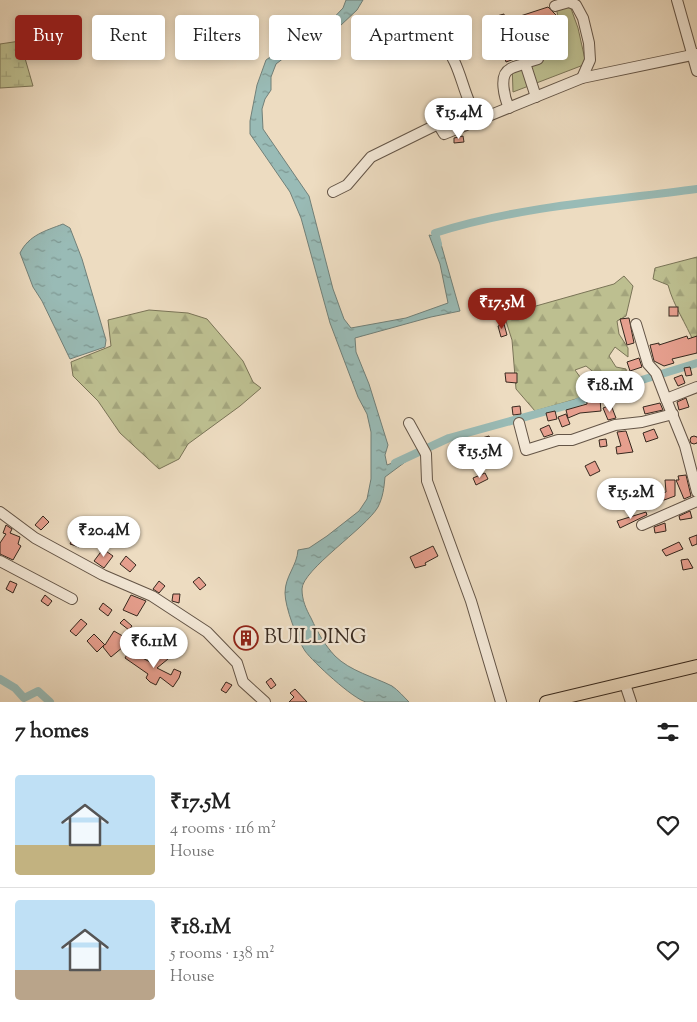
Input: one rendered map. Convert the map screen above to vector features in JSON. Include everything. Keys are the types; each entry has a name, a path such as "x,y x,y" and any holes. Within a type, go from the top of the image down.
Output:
{"main road":[{"path":"546,702 579,698 697,666"}],"street":[{"path":"677,0 694,54 697,71"},
{"path":"555,6 569,2 576,5 583,18 590,60 582,78"},
{"path":"333,192 347,185 371,158 410,136 438,124 444,134 582,78 694,54"},
{"path":"454,60 466,97 480,120"},
{"path":"509,108 503,82 506,73 509,69 535,60"},
{"path":"526,63 536,97"},
{"path":"636,324 648,364 657,376 685,446 697,492"},
{"path":"666,399 697,387"},
{"path":"519,423 526,450 558,440 572,440 615,425 642,422 673,414"},
{"path":"409,423 426,454 427,481 471,601 502,702"},
{"path":"642,525 697,500"},
{"path":"0,512 35,538 103,575 152,596 207,632 237,663 243,682 266,702"},
{"path":"0,561 72,599"},
{"path":"625,684 632,702"}],"green space":[{"path":"569,3 578,28 586,64 513,92 512,62 520,60 568,60 568,15 558,15 556,8"},
{"path":"15,42 15,60 25,60 33,86 0,88 0,44"},
{"path":"697,257 697,342 694,343 673,301 668,285 653,279 655,268"},
{"path":"624,276 633,286 626,316 617,321 619,334 628,348 628,357 615,347 609,356 616,367 626,369 628,383 617,379 616,387 606,391 597,388 596,374 586,366 575,370 588,388 583,397 535,411 516,389 512,340 504,315 614,284"},
{"path":"149,310 188,313 207,319 243,361 253,382 261,388 188,444 179,459 159,469 120,433 98,401 73,376 71,362 111,346 108,320"}],"water":[{"path":"346,0 363,0 357,10 341,25 341,15 336,15 343,8"},
{"path":"269,58 269,60 281,60 276,64 271,77 271,90 265,99 262,109 263,129 309,196 333,289 344,319 351,328 406,318 448,303 440,264 429,235 439,237 460,311 355,338 356,352 369,384 388,445 385,455 387,465 416,454 385,477 378,507 361,526 312,571 302,589 306,608 316,629 324,643 335,656 355,670 392,686 409,702 366,702 343,687 305,651 298,639 287,606 285,593 287,581 296,561 298,550 309,548 327,536 359,511 367,499 371,479 371,432 367,414 358,397 330,323 301,218 290,192 250,134 250,121 257,85 266,60"},
{"path":"63,224 70,228 82,259 106,340 105,347 70,359 42,301 33,287 20,253 33,238"}],"building":[{"path":"548,7 556,15 523,15"},
{"path":"463,136 464,142 454,143 454,138"},
{"path":"669,307 678,307 678,316 669,316"},
{"path":"629,318 634,343 627,345 620,319"},
{"path":"504,324 507,335 501,337 498,326"},
{"path":"687,336 688,339 697,336 697,353 672,359 674,363 664,366 654,361 650,345 659,343 659,345"},
{"path":"639,358 642,367 630,371 627,362"},
{"path":"690,367 692,375 686,376 684,368"},
{"path":"505,373 517,373 517,383 506,382"},
{"path":"682,375 685,383 678,386 674,378"},
{"path":"588,380 594,380 595,387 588,388"},
{"path":"686,398 689,407 679,410 677,402"},
{"path":"600,399 601,411 580,413 568,418 566,410 587,404 587,401"},
{"path":"660,403 663,410 645,414 643,407"},
{"path":"611,405 616,418 608,420 603,408"},
{"path":"520,406 521,414 513,415 512,407"},
{"path":"555,411 557,419 548,421 546,413"},
{"path":"566,414 570,424 562,427 558,417"},
{"path":"549,425 553,434 544,437 540,429"},
{"path":"654,429 658,438 646,442 643,433"},
{"path":"626,431 633,452 617,454 616,447 621,446 617,432"},
{"path":"489,436 492,444 485,446 482,438"},
{"path":"694,436 698,440 694,444 690,440"},
{"path":"606,439 607,446 600,447 599,440"},
{"path":"595,461 600,471 590,476 585,466"},
{"path":"485,473 488,479 476,485 473,478"},
{"path":"686,475 691,496 684,499 676,480 679,480 678,476"},
{"path":"665,480 675,480 675,496 656,503 653,497 666,492"},
{"path":"690,511 692,518 680,520 679,516"},
{"path":"646,512 647,515 620,528 617,521"},
{"path":"43,516 49,522 41,530 35,525"},
{"path":"665,523 666,531 655,533 654,527"},
{"path":"6,525 12,529 10,533 20,537 18,544 21,546 13,560 0,554 0,543 6,534 3,533"},
{"path":"697,535 697,544 692,546 689,538"},
{"path":"74,536 82,539 79,547 70,544"},
{"path":"679,542 683,549 666,556 662,550"},
{"path":"433,546 438,556 425,563 426,565 415,568 410,557"},
{"path":"103,549 113,556 104,568 94,561"},
{"path":"126,556 136,565 130,572 120,564"},
{"path":"688,559 693,568 683,570 681,560"},
{"path":"199,577 206,585 200,590 193,582"},
{"path":"10,581 17,584 13,593 6,589"},
{"path":"159,581 165,586 159,593 153,589"},
{"path":"173,594 180,594 179,603 172,601"},
{"path":"45,595 52,601 48,606 41,601"},
{"path":"131,595 146,601 137,616 123,610"},
{"path":"103,603 112,610 108,616 99,609"},
{"path":"81,619 87,624 76,636 70,631"},
{"path":"124,619 132,626 129,630 120,623"},
{"path":"114,631 126,638 121,646 123,647 111,657 103,647 104,645 97,652 87,641 94,634 105,645"},
{"path":"129,651 152,663 163,654 168,659 157,668 171,675 174,669 181,672 173,687 160,677 156,685 150,682 146,678 148,674 125,658"},
{"path":"271,678 276,685 271,689 266,682"},
{"path":"226,682 232,685 226,693 221,690"},
{"path":"295,689 307,702 289,702 294,697 290,693"}],"waterway":[{"path":"438,244 435,233 499,216 564,205 697,189"},
{"path":"395,463 449,438 576,403 596,394 697,363"},
{"path":"0,679 15,688 24,698 38,691 50,702"}],"place":[{"name":"BUILDING","path":"246,638"}]}
